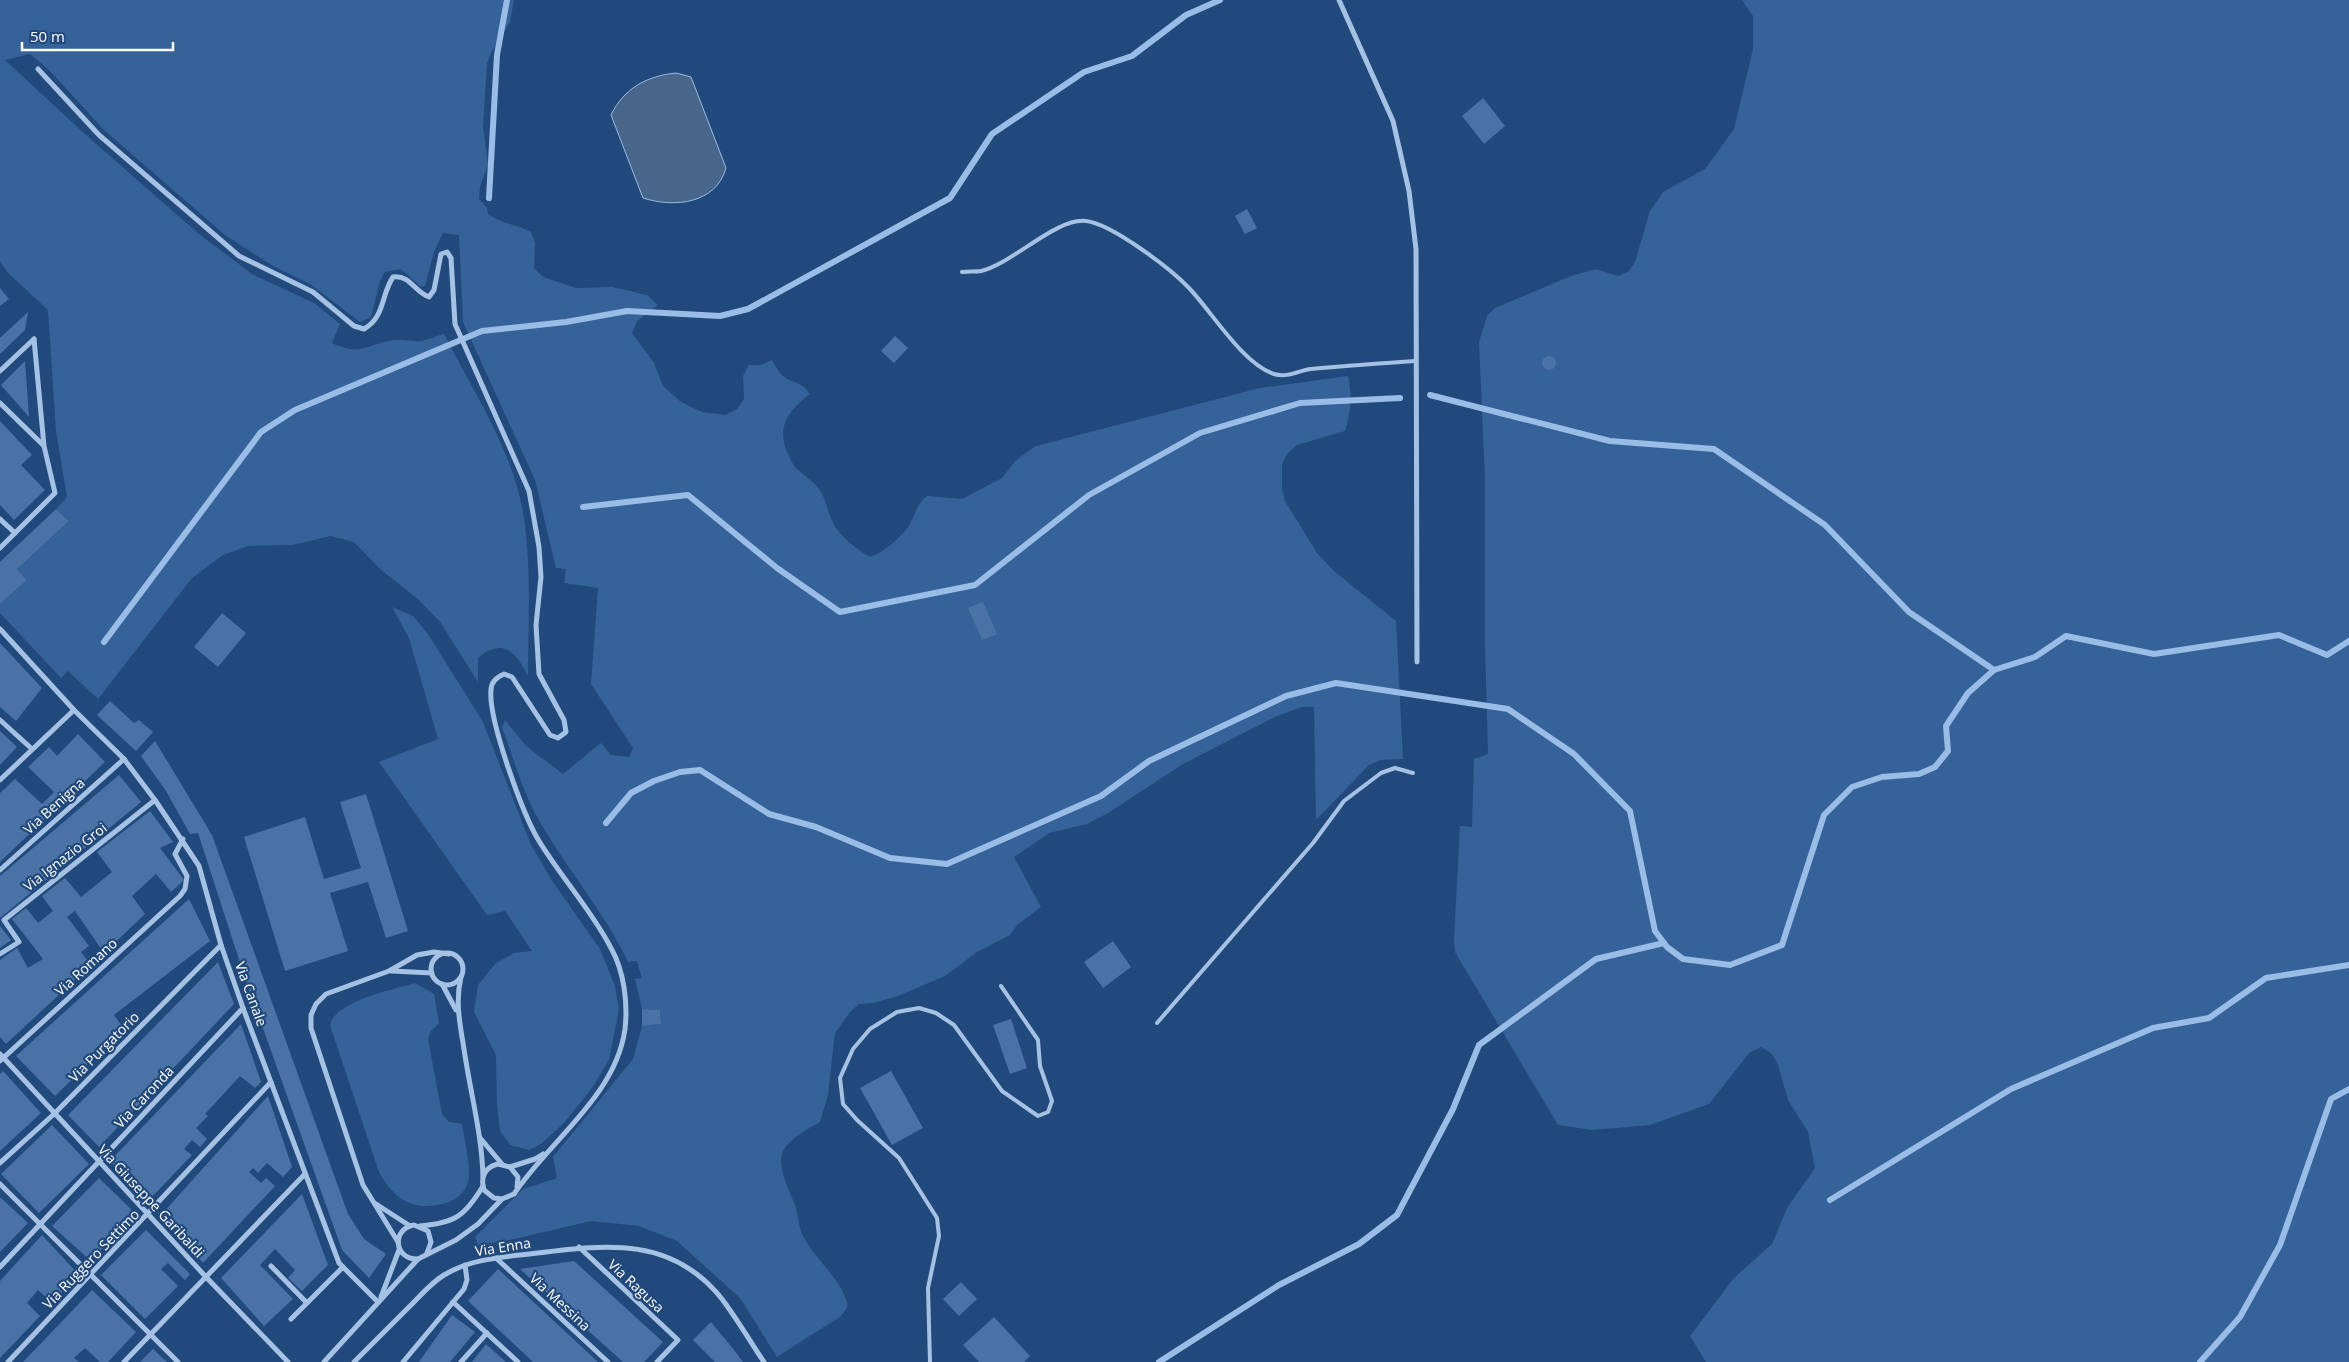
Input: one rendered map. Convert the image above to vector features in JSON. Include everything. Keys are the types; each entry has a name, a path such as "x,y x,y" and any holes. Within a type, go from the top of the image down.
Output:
{"street":[{"path":"1340,0 1393,121 1409,191 1416,250 1417,662"},
{"path":"38,69 99,135 239,256 313,292 354,326 364,329 374,323 388,284 394,277 402,276 409,280 423,295 429,297 434,290 441,254 447,252 450,258 455,324 528,490 541,577 536,625 539,674 564,720 566,732 558,738 550,735 512,677 504,674 496,678 491,688 495,724 520,798 538,840 612,948 622,979 626,1004 621,1050 613,1068 592,1098 510,1196 502,1199 478,1224 456,1240 418,1258 407,1258 399,1250"},
{"path":"0,371 34,339 44,446 55,493 0,548"},
{"path":"0,403 44,446"},
{"path":"0,518 14,534"},
{"name":"Via Canale","path":"0,629 74,710 124,759 183,839 199,866 221,945 339,1263 378,1302"},
{"path":"0,780 74,710"},
{"path":"0,720 32,750"},
{"name":"Via Benigna","path":"0,870 124,759"},
{"name":"Via Ignazio Groi","path":"0,954 19,942 4,920 155,800"},
{"name":"Via Romano","path":"1,1057 180,896 185,889 188,876 175,854 183,839"},
{"name":"Via Purgatorio","path":"0,1163 54,1114 221,945"},
{"path":"378,1302 399,1250 398,1242 401,1232 410,1226 441,1224 455,1219 466,1212 483,1186 481,1139 475,1121 458,1012 457,993 462,962 449,954 434,952 417,955 388,971 326,994 316,1004 311,1014 311,1028 363,1185 398,1242"},
{"path":"432,973 436,959 449,954"},
{"path":"388,971 416,970 432,973 442,984 458,1012"},
{"path":"442,984 455,983 461,977"},
{"name":"Via Caronda","path":"0,1267 244,1008"},
{"name":"Via Giuseppe Garibaldi","path":"1,1057 288,1362"},
{"name":"Via Ruggero Settimo","path":"8,1362 149,1215 271,1082"},
{"path":"481,1139 502,1164 510,1167 518,1177 516,1190"},
{"path":"510,1167 536,1159 548,1151"},
{"path":"483,1177 490,1167 502,1164"},
{"path":"124,1362 305,1174"},
{"path":"0,1184 178,1362"},
{"path":"483,1186 490,1196 502,1199"},
{"path":"372,1200 410,1226"},
{"path":"418,1226 428,1231 431,1238 430,1249 425,1255"},
{"name":"Via Enna","path":"354,1362 426,1290 443,1276 465,1265 496,1258 579,1247 625,1246 661,1254 689,1269 721,1298 764,1362"},
{"name":"Via Ragusa","path":"579,1247 678,1340 657,1362"},
{"path":"324,1362 418,1258"},
{"name":"Via Messina","path":"496,1258 608,1362"},
{"path":"403,1362 464,1289 467,1280 465,1265"},
{"path":"271,1266 307,1303"},
{"path":"291,1319 343,1267"},
{"path":"453,1302 518,1362"},
{"path":"461,1362 487,1333"}],"lane":[{"path":"962,272 981,271 1007,259 1068,224 1083,220 1095,222 1118,234 1188,287 1244,352 1258,366 1274,374 1289,375 1307,370 1416,361"},
{"path":"1157,1023 1313,843 1344,801 1381,773 1395,768 1413,773"},
{"path":"930,1362 928,1288 939,1236 937,1218 899,1158 856,1120 843,1104 840,1078 853,1049 870,1029 897,1012 919,1008 936,1013 954,1025 1002,1091 1038,1116 1048,1112 1052,1101 1040,1066 1038,1040 1002,986"}],"shaded area":[{"path":"0,0 514,0 510,22 491,53 487,64 483,127 488,164 480,187 479,199 487,208 488,214 498,220 531,232 535,243 534,268 543,277 576,288 612,287 647,295 658,305 637,321 632,333 654,363 663,386 681,402 702,412 726,415 737,409 744,399 743,376 749,365 761,365 772,360 782,375 806,389 810,394 791,412 784,426 784,443 787,452 799,471 821,492 835,527 843,537 870,557 891,545 900,536 908,527 920,503 927,496 962,499 1002,478 1016,460 1036,446 1260,388 1348,376 1350,404 1345,431 1297,445 1288,453 1282,464 1282,489 1285,501 1317,553 1334,571 1396,621 1403,759 1381,760 1369,765 1316,820 1314,707 1302,707 1277,716 1183,764 1108,813 1087,824 1049,833 1014,857 1041,907 1017,925 1010,935 977,952 945,976 898,996 873,1003 859,1004 850,1012 835,1033 828,1095 820,1122 794,1138 782,1153 781,1162 803,1236 835,1279 845,1296 848,1306 841,1316 777,1357 740,1298 677,1241 639,1226 591,1221 510,1240 478,1245 475,1237 523,1189 557,1178 553,1157 633,1059 642,1026 661,1024 660,1010 642,1009 635,979 642,978 637,961 628,962 607,924 535,813 521,782 502,728 505,720 526,746 563,774 601,743 611,755 629,757 633,748 591,684 598,588 564,583 566,569 556,568 535,480 463,322 459,235 443,233 434,252 425,286 421,287 401,269 385,272 380,281 371,317 360,322 310,284 273,266 225,235 104,130 50,71 30,54 5,60 86,135 199,234 252,274 314,303 340,324 332,343 349,349 361,349 393,340 421,341 444,334 501,443 510,466 523,512 528,552 528,676 519,660 508,650 502,648 487,652 478,658 478,682 440,622 419,600 380,569 354,542 330,536 293,545 248,546 223,555 192,578 98,699 68,671 61,678 0,613 0,604 27,580 17,569 69,521 56,509 67,497 56,431 48,310 9,274 0,262"},
{"path":"1742,0 2349,0 2349,1362 1706,1362 1690,1336 1734,1278 1772,1244 1787,1208 1815,1168 1808,1132 1788,1100 1778,1065 1772,1054 1761,1047 1749,1053 1709,1104 1650,1125 1592,1130 1558,1125 1455,952 1460,826 1472,827 1474,759 1488,754 1485,644 1485,478 1479,342 1487,316 1495,308 1571,276 1596,269 1618,276 1628,272 1635,262 1650,211 1663,192 1705,169 1734,129 1753,49 1753,16"},
{"path":"676,73 691,77 726,168 721,180 704,196 692,200 668,203 643,198 611,115 623,97 638,85 655,77"},
{"path":"392,607 413,616 428,634 483,722 531,845 553,882 600,949 615,986 619,1009 609,1060 592,1088 564,1123 541,1144 529,1150 510,1145 500,1131 497,1104 496,1055 474,1012 478,985 495,964 514,953 532,951 505,911 487,915 379,762 438,739 409,638"},
{"path":"415,983 434,994 439,1023 431,1031 428,1039 442,1114 449,1122 462,1124 469,1177 467,1186 457,1198 450,1202 425,1206 415,1205 399,1197 385,1182 379,1172 330,1025 334,1016 343,1009 366,997"}],"building":[{"path":"1483,98 1505,126 1484,144 1462,116"},
{"path":"1247,209 1257,228 1245,234 1235,216"},
{"path":"0,288 9,299 0,306"},
{"path":"28,312 25,330 0,354 0,338"},
{"path":"895,336 908,348 894,363 881,351"},
{"path":"1546,356 1552,356 1556,363 1552,370 1546,370 1542,366 1542,360"},
{"path":"25,361 29,417 1,385"},
{"path":"0,421 32,455 21,465 45,490 14,520 0,505"},
{"path":"56,509 69,521 17,569 27,580 0,604 0,562"},
{"path":"983,602 997,634 982,640 968,608"},
{"path":"222,613 246,633 218,667 194,647"},
{"path":"0,643 42,688 16,721 0,707"},
{"path":"110,701 134,723 139,720 153,732 136,751 97,715"},
{"path":"0,731 17,747 0,765"},
{"path":"78,734 105,762 0,862 0,793 15,779 42,804 54,792 28,767 49,747 57,756"},
{"path":"155,741 212,835 348,1214 364,1239 386,1254 369,1278 342,1250 244,975 198,833 190,834 166,791 141,756"},
{"path":"119,775 141,802 0,918 0,876"},
{"path":"366,794 408,931 386,938 368,882 330,893 348,951 285,971 244,837 305,817 324,879 361,868 340,802"},
{"path":"150,811 173,842 160,848 184,880 171,892 156,874 132,896 145,914 104,953 75,911 67,917 89,946 81,952 91,965 6,1044 0,1037 0,960 17,948 28,968 43,959 12,919 26,908 38,923 53,911 42,896 65,878 81,897 112,872 97,852"},
{"path":"189,899 210,941 114,1015 124,1029 55,1096 16,1056"},
{"path":"0,926 11,940 0,948"},
{"path":"1113,941 1131,967 1103,988 1084,962"},
{"path":"218,962 234,1004 99,1147 68,1115"},
{"path":"642,1009 660,1010 661,1024 642,1026"},
{"path":"1011,1019 1027,1068 1010,1074 993,1025"},
{"path":"241,1024 261,1082 255,1088 240,1076 205,1114 208,1116 196,1128 207,1139 200,1147 192,1140 184,1149 192,1155 148,1201 110,1161"},
{"path":"3,1071 41,1113 0,1151 0,1074"},
{"path":"891,1071 923,1128 892,1145 860,1088"},
{"path":"268,1096 292,1167 283,1177 267,1163 258,1173 253,1168 249,1172 261,1183 266,1178 275,1186 203,1263 162,1214"},
{"path":"52,1125 89,1164 39,1213 1,1174"},
{"path":"99,1178 135,1213 91,1261 52,1226"},
{"path":"302,1194 328,1265 302,1291 288,1278 295,1270 275,1249 260,1265 293,1299 264,1326 221,1278"},
{"path":"0,1197 28,1223 0,1252"},
{"path":"146,1230 190,1274 185,1280 168,1263 161,1269 178,1286 145,1319 101,1275"},
{"path":"42,1235 79,1275 52,1303 38,1290 27,1303 40,1316 0,1358 0,1281"},
{"path":"574,1261 663,1342 644,1362 623,1362 520,1269"},
{"path":"498,1269 598,1362 533,1362 468,1301"},
{"path":"961,1282 977,1299 959,1316 943,1299"},
{"path":"92,1290 136,1332 108,1362 100,1362 85,1348 74,1358 79,1362 23,1362"},
{"path":"452,1315 475,1332 450,1362 419,1362"},
{"path":"994,1317 1030,1356 1024,1362 979,1362 963,1345"},
{"path":"711,1322 743,1362 715,1362 693,1340"},
{"path":"486,1344 506,1362 472,1362"},
{"path":"153,1349 167,1362 140,1362"}],"waterway":[{"path":"489,198 497,55 507,0"},
{"path":"104,642 261,432 295,410 482,331 566,322 627,311 720,316 748,309 950,198 992,134 1084,72 1132,56 1186,15 1220,0"},
{"path":"1430,395 1610,441 1714,449 1825,525 1909,612 1994,670"},
{"path":"583,507 688,495 777,568 840,612 975,585 1089,495 1200,433 1300,403 1400,398"},
{"path":"606,823 631,793 654,781 680,772 700,770 769,814 816,827 890,858 947,864 1101,796 1149,761 1286,696 1336,683 1508,709 1574,754 1630,811 1655,931 1667,947 1683,959 1730,965 1782,945 1824,815 1852,787 1882,777 1919,774 1935,767 1948,751 1946,726 1968,693 1994,670 2035,657 2066,636 2154,654 2279,635 2327,655 2349,641"},
{"path":"1159,1362 1279,1285 1359,1244 1397,1215 1453,1109 1479,1045 1596,959 1664,943"},
{"path":"1830,1200 2011,1089 2153,1028 2209,1018 2266,978 2349,965"},
{"path":"2200,1362 2240,1317 2280,1245 2331,1099 2349,1089"}]}
